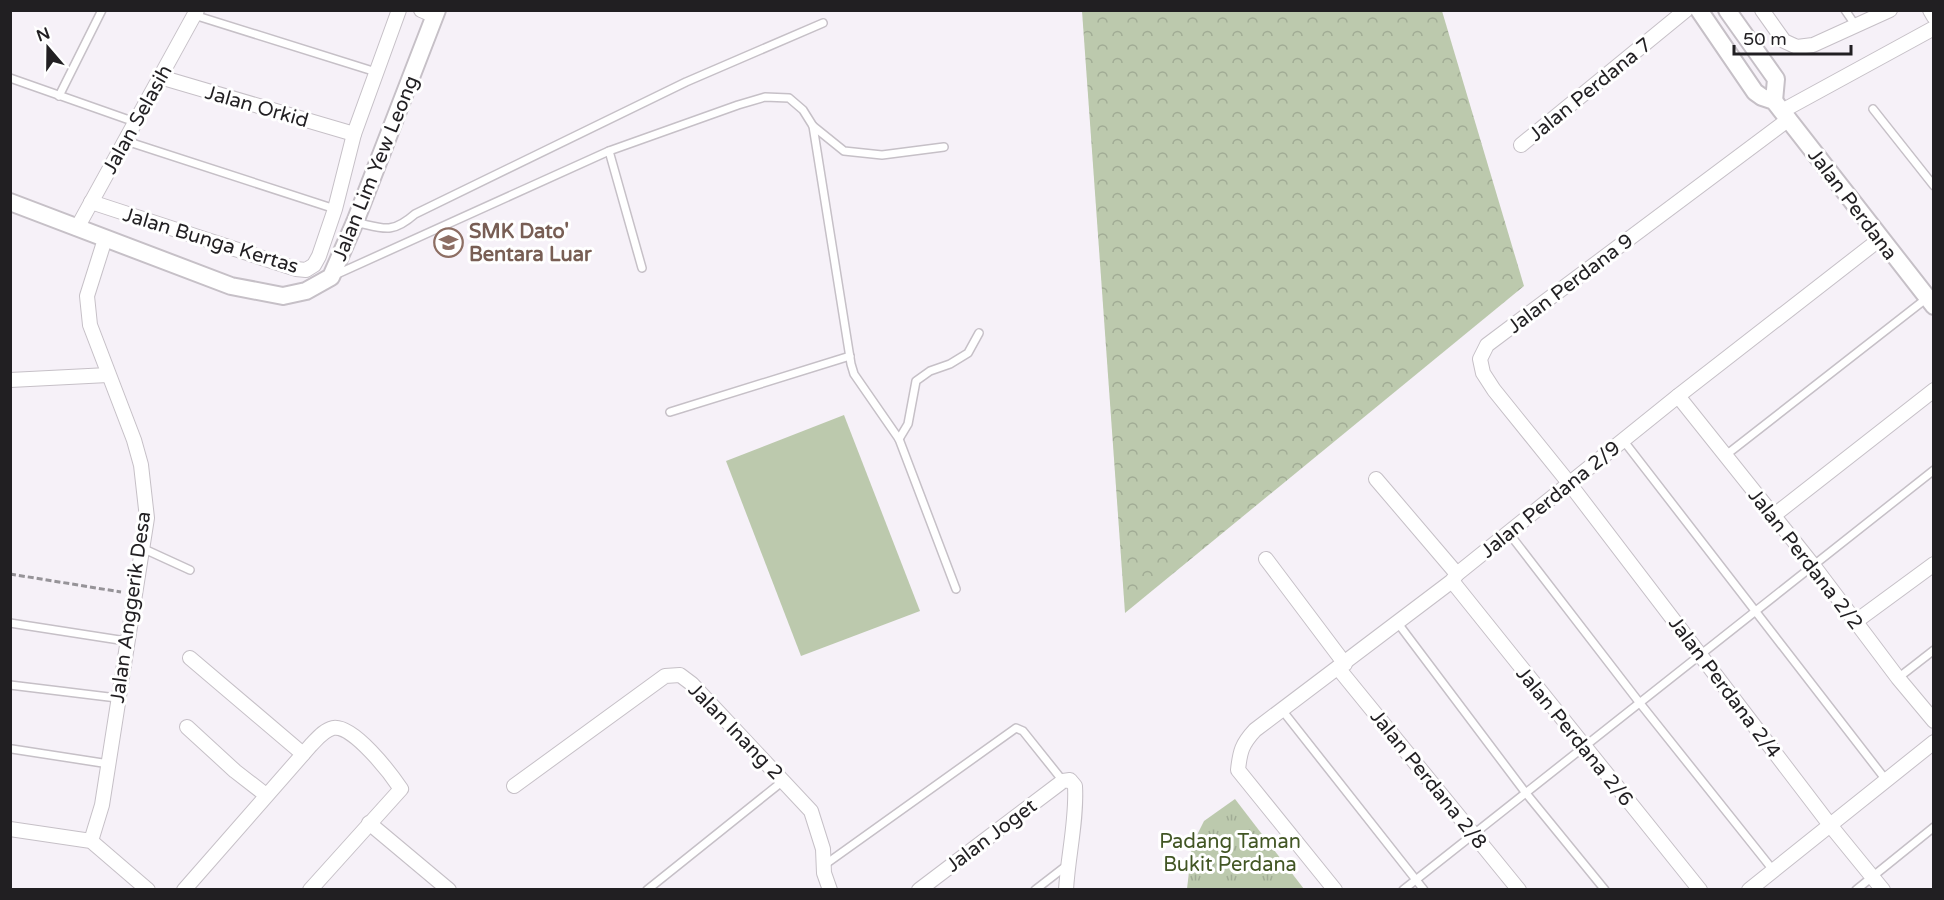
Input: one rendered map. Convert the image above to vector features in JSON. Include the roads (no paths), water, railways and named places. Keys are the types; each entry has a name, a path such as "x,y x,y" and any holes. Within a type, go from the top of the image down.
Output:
{"street":[{"name":"Jalan Bunga Kertas","path":"91,202 296,269 306,270 314,265 319,256 335,209 354,134 399,10"},
{"name":"Jalan Perdana 7","path":"1521,145 1686,10"},
{"name":"Jalan Perdana","path":"1699,10 1755,92 1782,110 1930,302"},
{"path":"1727,10 1776,80 1782,110 1934,28"},
{"path":"1762,10 1784,41 1797,47 1813,45 1890,10"},
{"path":"1930,10 1934,17"},
{"name":"Jalan Lim Yew Leong","path":"10,202 231,286 283,296 306,291 331,277 355,222 431,12"},
{"name":"Jalan Selasih","path":"77,228 196,13"},
{"name":"Jalan Orkid","path":"160,77 354,134"},
{"name":"Jalan Perdana 9","path":"1569,483 1488,382 1479,359 1487,345 1782,110"},
{"name":"Jalan Anggerik Desa","path":"91,841 102,806 117,698 147,518 141,465 134,440 90,325 87,296 105,239"},
{"name":"Jalan Perdana 2/9","path":"1335,890 1239,770 1240,753 1245,741 1255,730 1342,666 1678,396 1880,239"},
{"path":"10,380 108,375"},
{"path":"1773,516 1934,390"},
{"name":"Jalan Perdana 2/2","path":"1678,396 1934,721"},
{"name":"Jalan Perdana 2/6","path":"1376,479 1583,746 1700,890"},
{"name":"Jalan Perdana 2/4","path":"1569,483 1830,825 1883,890"},
{"name":"Jalan Perdana 2/8","path":"1266,559 1342,666 1519,890"},
{"path":"1855,622 1934,564"},
{"path":"190,658 303,754"},
{"name":"Jalan Inang 2","path":"514,786 665,676 680,675 692,684 811,811 822,849 824,870 830,890"},
{"path":"187,727 235,771 266,795"},
{"path":"184,890 303,754 327,730 342,729 374,754 401,789 310,890"},
{"path":"1749,890 1934,742"},
{"path":"1063,781 1070,780 1075,786 1076,805 1066,890"},
{"name":"Jalan Joget","path":"919,890 1063,781"},
{"path":"369,823 449,890"},
{"path":"10,829 91,841 148,890"}],"lane":[{"path":"58,96 102,10"},
{"path":"1845,10 1856,26"},
{"path":"196,13 376,72"},
{"path":"355,222 390,230 415,214 676,87 823,23"},
{"path":"10,78 135,122"},
{"path":"331,277 609,151 765,97 789,98 803,110 813,126 844,151 882,155 944,147"},
{"path":"1873,110 1934,186"},
{"path":"813,126 854,374 899,439 956,589"},
{"path":"126,141 335,209"},
{"path":"609,151 642,268"},
{"path":"1725,456 1930,302"},
{"path":"899,439 908,424 916,381 930,371 950,364 968,353 979,333"},
{"path":"670,412 850,356"},
{"path":"1623,440 1886,780"},
{"path":"1403,890 1934,470"},
{"path":"1508,532 1773,870"},
{"path":"142,549 190,570"},
{"path":"1397,622 1525,792 1605,890"},
{"path":"10,623 126,641"},
{"path":"1898,678 1934,650"},
{"path":"10,685 117,698"},
{"path":"1282,710 1424,890"},
{"path":"824,870 1016,728 1023,730 1063,781"},
{"path":"12,749 109,764"},
{"path":"647,890 783,781"},
{"path":"1856,890 1934,827"},
{"path":"1035,890 1068,865"}],"place":[{"name":"SMK Dato' Bentara Luar","path":"448,242"}],"park label":[{"name":"Padang Taman Bukit Perdana","path":"1230,852"}]}
